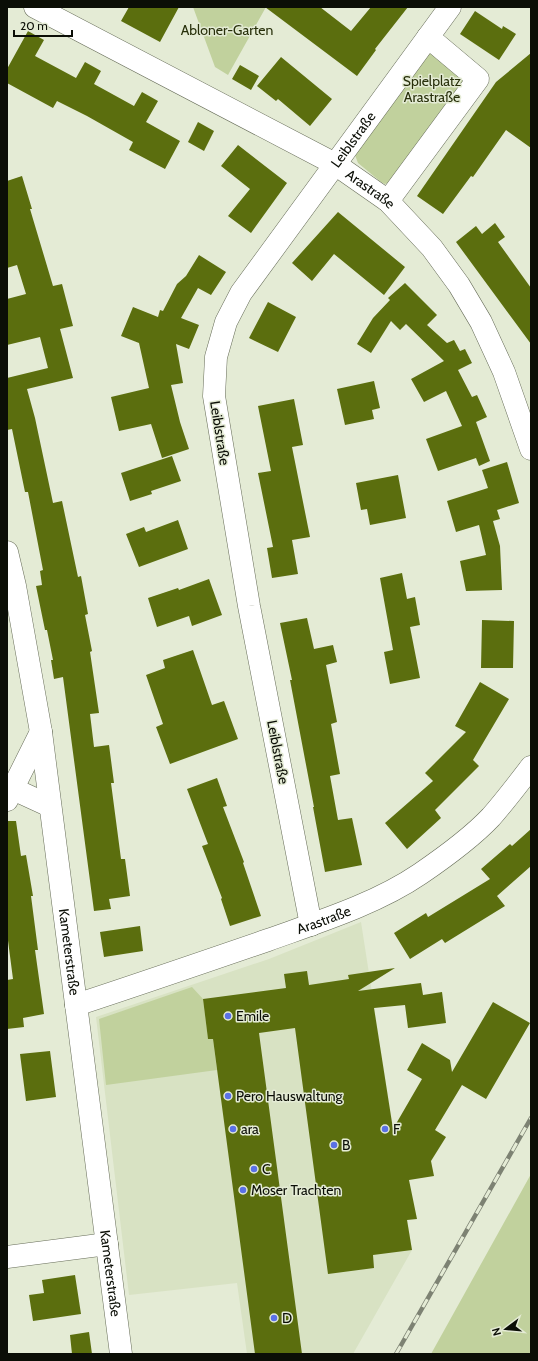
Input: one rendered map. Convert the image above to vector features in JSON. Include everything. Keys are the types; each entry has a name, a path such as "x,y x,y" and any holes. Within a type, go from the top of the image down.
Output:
{"street":[{"name":"Arastraße","path":"35,7 335,164 388,201 432,248 466,297 481,322 504,372 530,439"},
{"name":"Leiblstraße","path":"311,925 249,606 214,396 216,357 226,322 241,293 450,7"},
{"path":"388,201 478,79 428,37"},
{"name":"Kameterstraße","path":"7,552 15,586 41,732 121,1354"},
{"path":"41,732 9,791 50,806"},
{"name":"Arastraße","path":"76,1005 311,925 366,903 396,888 420,874 462,842 490,818 531,767"},
{"path":"7,1257 107,1244"}],"shaded area":[{"path":"361,922 412,1250 353,1354 247,1354 237,1283 129,1295 96,1017 269,959"}],"green space":[{"name":"Abloner-Garten","path":"193,7 266,7 228,75 215,67"},
{"name":"Spielplatz Arastraße","path":"433,52 472,77 388,183 385,184 358,163 355,155 424,55"},
{"path":"192,987 203,999 208,1039 213,1039 217,1070 106,1085 99,1019"},
{"path":"531,1174 531,1354 431,1354"}],"building":[{"path":"129,7 179,7 160,42 121,21"},
{"path":"265,7 320,7 351,31 371,7 408,7 375,49 376,50 357,76"},
{"path":"475,11 502,29 503,26 516,34 499,60 460,34"},
{"path":"28,31 44,40 35,56 76,78 85,62 101,71 94,84 134,106 142,92 158,101 146,122 180,141 165,169 129,150 133,142 87,116 57,101 53,108 7,83 7,69"},
{"path":"531,53 531,148 506,130 473,177 471,176 443,214 417,196 496,82"},
{"path":"281,57 332,99 310,126 278,99 276,101 257,86"},
{"path":"240,65 259,76 251,90 232,79"},
{"path":"198,122 214,131 204,151 188,142"},
{"path":"238,145 287,183 251,233 228,216 250,189 221,166"},
{"path":"22,176 32,209 30,209 53,286 62,284 73,326 60,329 73,378 27,389 35,418 53,503 62,501 78,577 81,576 88,614 85,615 92,651 90,652 99,713 90,714 94,747 109,745 114,783 111,783 121,859 125,859 130,896 109,899 111,909 94,911 63,677 54,679 51,660 53,660 36,586 42,585 40,571 43,570 28,492 25,492 12,429 7,430 7,378 48,368 40,337 7,345 7,299 26,294 17,265 7,268 7,181"},
{"path":"338,212 405,267 384,295 334,254 312,281 292,263"},
{"path":"495,223 505,237 498,242 531,288 531,344 456,242 476,226 482,234"},
{"path":"199,255 226,272 211,295 198,288 181,318 199,325 189,349 176,344 183,383 171,385 180,422 189,449 162,458 151,424 119,431 111,397 149,388 139,343 121,336 133,307 158,317 160,310 163,311 177,284 186,276"},
{"path":"405,283 437,315 427,325 447,343 454,340 460,351 465,349 472,363 458,370 472,397 477,395 487,417 476,422 490,461 479,466 476,458 438,471 426,439 462,426 446,391 424,402 411,379 444,361 406,324 400,330 391,321 371,353 357,344 373,318 390,300 388,298"},
{"path":"268,302 296,317 278,352 249,338"},
{"path":"374,381 380,408 372,410 374,419 345,425 337,389"},
{"path":"294,399 303,445 292,447 310,537 292,540 298,574 272,578 267,548 273,547 258,473 271,471 258,406"},
{"path":"172,456 181,481 151,491 152,494 130,501 121,473"},
{"path":"507,462 519,503 497,510 500,519 493,521 500,546 502,590 466,591 460,561 486,555 479,525 456,532 447,501 488,488 482,470"},
{"path":"398,475 406,518 370,525 367,509 361,510 356,483"},
{"path":"178,520 188,549 139,567 126,534 144,527 146,532"},
{"path":"402,573 407,599 415,597 420,625 410,627 420,678 390,684 384,652 393,650 380,578"},
{"path":"209,579 222,615 192,626 189,616 157,627 148,598 178,588 179,590"},
{"path":"307,618 314,649 333,645 337,662 326,665 337,722 331,724 340,774 330,776 338,820 352,818 362,865 325,872 290,680 292,680 280,623"},
{"path":"482,620 514,621 513,668 481,668"},
{"path":"193,650 212,705 224,701 238,739 170,764 156,727 163,724 146,675 165,668 163,660"},
{"path":"480,682 509,699 473,760 479,766 435,810 441,818 407,849 385,823 433,781 425,773 466,732 455,726"},
{"path":"217,778 227,806 223,807 244,862 243,863 261,916 230,926 221,899 222,898 202,846 208,844 187,789"},
{"path":"7,821 16,821 21,856 26,855 33,896 31,896 38,950 35,950 44,1014 23,1018 24,1027 7,1029 7,980 13,979 7,933"},
{"path":"531,829 531,866 497,896 505,906 445,943 442,939 410,959 394,933 426,913 428,917 490,879 481,869 510,844 512,846"},
{"path":"140,926 143,951 104,957 100,932"},
{"path":"395,968 358,991 421,983 423,995 442,992 446,1023 408,1028 405,1005 374,1008 393,1129 422,1079 407,1070 422,1043 450,1060 452,1072 493,1002 530,1023 486,1099 462,1085 435,1130 446,1137 431,1161 434,1176 409,1180 417,1219 407,1220 412,1250 373,1255 374,1268 328,1274 295,1028 259,1033 302,1354 255,1354 213,1039 208,1039 203,999 286,988 284,974 307,971 309,985 349,979 348,975"},
{"path":"50,1051 56,1097 26,1101 20,1054"},
{"path":"75,1275 81,1314 33,1321 29,1295 44,1293 42,1280"},
{"path":"89,1332 92,1354 72,1354 70,1335"}],"railway":[{"path":"396,1354 531,1118"}],"place":[{"name":"Emile","path":"228,1016"},
{"name":"Pero Hauswaltung","path":"228,1096"},
{"name":"ara","path":"233,1129"},
{"name":"F","path":"385,1129"},
{"name":"B","path":"334,1145"},
{"name":"C","path":"254,1169"},
{"name":"Moser Trachten","path":"243,1190"},
{"name":"D","path":"274,1318"}]}
